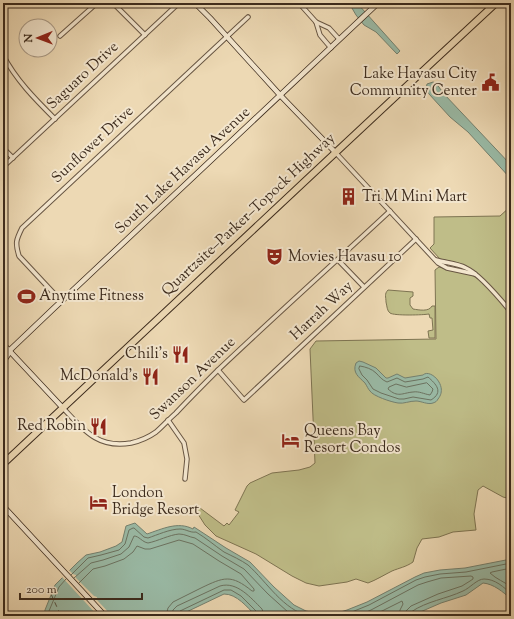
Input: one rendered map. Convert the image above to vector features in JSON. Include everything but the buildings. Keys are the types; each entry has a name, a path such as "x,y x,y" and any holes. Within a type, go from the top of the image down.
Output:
{"highway":[{"name":"Quartzsite–Parker–Topock Highway","path":"3,464 62,407 496,3"}],"main road":[{"path":"195,3 335,152"},
{"name":"South Lake Havasu Avenue","path":"3,355 10,351 61,301 378,3"},
{"name":"Swanson Avenue","path":"3,344 62,407"},
{"path":"3,362 10,351"},
{"path":"3,506 105,616"}],"street":[{"path":"60,36 96,3"},
{"path":"113,3 145,35"},
{"name":"Saguaro Drive","path":"3,168 179,3"},
{"path":"299,3 316,22 320,34 331,48"},
{"name":"Sunflower Drive","path":"61,301 20,256 16,248 16,239 22,228 248,17"},
{"path":"316,22 329,28 339,39"},
{"path":"3,55 20,82 55,119"},
{"path":"3,148 13,158"},
{"path":"335,152 438,263 447,268 475,274"},
{"name":"Swanson Avenue","path":"62,407 86,432 99,440 114,443 129,443 143,439 156,431 168,420 218,370 390,211"},
{"name":"Harrah Way","path":"218,370 244,400 416,239"},
{"path":"435,259 457,264 468,269 475,274 511,312"},
{"path":"338,260 364,287"},
{"path":"168,420 184,443 187,459 185,479"}],"shaded area":[{"path":"511,206 511,310 473,270 458,263 440,259 430,248 434,244 434,217 500,216"},
{"path":"439,267 471,275 476,278 492,292 511,314 511,499 503,497 483,486 478,490 474,514 476,530 453,532 439,537 422,539 417,548 413,562 368,583 356,579 347,582 319,586 306,583 256,554 216,536 205,525 198,514 196,505 224,526 227,523 229,525 239,512 235,510 250,483 272,473 299,470 310,467 315,463 310,349 316,341 436,339 435,270"},
{"path":"388,290 413,292 413,296 410,298 410,305 413,309 426,310 432,306 435,306 435,338 429,338 428,331 433,330 432,318 430,318 429,314 403,315 389,312 386,302 386,293"}],"water":[{"path":"349,3 357,3 400,51 397,54 376,32 364,25"},
{"path":"433,82 436,83 444,94 511,165 511,179 468,132 450,117 429,94 426,89 427,84"},
{"path":"359,361 376,368 386,378 397,374 405,378 423,375 426,373 430,374 434,376 440,384 441,394 437,401 431,403 411,401 398,403 382,398 372,393 357,374 355,366"},
{"path":"135,523 147,534 164,528 176,526 193,529 194,527 250,562 294,605 306,611 320,614 334,614 347,610 367,602 424,573 465,568 511,559 511,599 495,587 483,583 466,595 441,603 411,616 256,616 233,596 224,594 178,616 44,616 55,585 86,555 100,552 122,542 126,526"}],"pier":[{"path":"68,569 76,575 76,578 94,596 97,597 97,600 112,616 98,616 61,576"}],"ferry route":[{"path":"51,594 61,616"}],"place":[{"name":"Lake Havasu City Community Center","path":"490,83"},
{"name":"Tri M Mini Mart","path":"349,197"},
{"name":"Movies Havasu 10","path":"275,257"},
{"name":"Anytime Fitness","path":"26,296"},
{"name":"Chili's","path":"181,354"},
{"name":"McDonald's","path":"151,376"},
{"name":"Red Robin","path":"99,426"},
{"name":"Queens Bay Resort Condos","path":"291,440"},
{"name":"London Bridge Resort","path":"99,502"}]}
